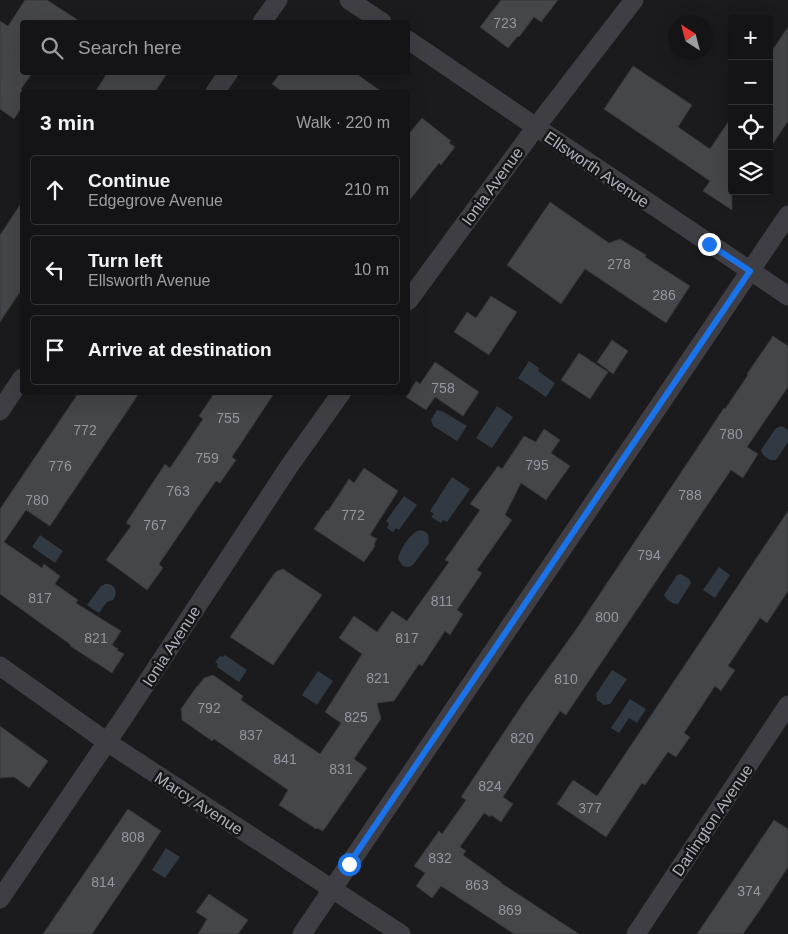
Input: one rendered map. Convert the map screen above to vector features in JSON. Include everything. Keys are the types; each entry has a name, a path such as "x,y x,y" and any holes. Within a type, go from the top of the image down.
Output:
{"street":[{"path":"263,20 278,0"},
{"path":"349,0 379,20"},
{"name":"Ionia Avenue","path":"410,298 536,127 634,0"},
{"name":"Ellsworth Avenue","path":"410,41 788,296"},
{"path":"216,90 227,75"},
{"path":"302,934 788,215"},
{"path":"0,411 20,381"},
{"name":"Ionia Avenue","path":"0,900 290,465 340,395"},
{"name":"Marcy Avenue","path":"0,666 107,742 401,934"},
{"name":"Darlington Avenue","path":"636,934 788,705"}],"shaded area":[{"path":"529,361 539,368 538,371 555,383 546,397 518,378"},
{"path":"497,406 513,417 492,448 476,438"},
{"path":"437,410 467,426 457,441 433,426 431,420"},
{"path":"782,426 788,430 788,442 776,460 770,460 763,455 761,450 776,428"},
{"path":"452,477 470,489 447,522 443,520 441,523 431,517 434,514 430,511"},
{"path":"404,496 417,505 399,530 396,528 393,532 387,528 389,524 386,521"},
{"path":"419,530 428,534 429,543 413,565 403,566 398,559 401,551 409,538"},
{"path":"40,535 63,551 55,563 32,547"},
{"path":"719,567 730,575 715,598 703,590"},
{"path":"681,574 689,579 691,583 678,604 676,604 668,600 664,595 677,575"},
{"path":"105,584 114,587 116,594 113,600 107,602 99,613 87,605 101,586"},
{"path":"225,655 247,670 239,682 217,667 218,664 215,662 220,656 223,657"},
{"path":"612,670 627,679 610,704 604,705 597,700 596,694"},
{"path":"318,671 333,681 317,705 302,695"},
{"path":"630,699 646,709 637,723 629,718 619,733 611,728"},
{"path":"166,848 180,857 165,878 152,870"}],"building":[{"path":"25,0 47,0 78,20 20,20 20,75 31,75 22,90 20,90 20,110 14,119 0,109 0,21 8,26"},
{"path":"501,0 558,0 541,22 534,17 508,48 480,27"},
{"path":"788,27 788,121 773,144 773,60 773,49"},
{"path":"633,66 692,105 678,127 710,149 728,122 728,195 732,195 732,210 703,191 710,181 604,109"},
{"path":"106,75 166,75 156,90 96,90"},
{"path":"279,75 358,75 379,90 280,90 272,84"},
{"path":"422,118 451,141 449,143 455,147 441,165 439,163 410,199 410,133"},
{"path":"550,202 609,243 620,239 690,286 666,323 585,269 561,304 507,265"},
{"path":"20,205 20,292 0,322 0,235"},
{"path":"491,296 517,312 489,355 454,332 467,312 476,318"},
{"path":"773,336 788,346 788,387 747,447 758,454 743,478 731,470 566,715 560,711 503,797 513,804 501,822 491,815 490,817 484,813 460,847 466,851 463,855 501,883 579,934 514,934 441,886 432,898 416,886 425,873 414,866 439,831 442,834 466,800 461,797"},
{"path":"612,340 628,351 613,374 597,362"},
{"path":"579,353 608,372 590,399 561,380"},
{"path":"435,362 479,392 463,416 435,397 426,410 406,397 410,395 410,391 416,381 420,384"},
{"path":"77,395 138,395 50,526 26,510 4,542 42,568 44,564 60,576 55,584 78,600 76,603 121,631 112,645 124,654 112,673 70,646 0,594 0,509"},
{"path":"213,395 273,395 232,457 236,460 220,483 216,481 191,517 159,564 163,568 147,590 106,560 131,526 126,523 165,464 170,468 203,419 199,416"},
{"path":"544,429 560,440 551,453 570,466 546,500 521,483 505,515 512,520 477,570 482,573 457,610 463,614 450,635 445,631 422,666 419,664 394,701 377,703 381,719 354,759 367,768 323,831 316,829 279,805 288,790 214,739 212,741 182,720 181,709 204,678 213,675 243,696 241,700 320,754 341,723 325,712 362,654 339,638 354,616 377,632 392,611 407,621 449,562 445,560 480,510 470,504 498,466 502,469 524,436 536,442"},
{"path":"364,468 398,491 370,535 377,539 374,544 375,546 364,562 314,529 349,479 354,483"},
{"path":"788,511 788,591 767,623 760,618 728,666 735,670 721,691 715,686 684,733 690,737 676,757 668,752 645,785 642,783 606,837 557,804 573,780 597,796"},
{"path":"283,569 322,595 273,665 230,637 274,574"},
{"path":"0,726 48,761 29,788 14,777 0,778"},
{"path":"128,809 161,831 92,934 43,934"},
{"path":"774,820 788,829 788,867 762,907 743,934 697,934"},
{"path":"209,894 248,920 238,934 198,934 207,919 196,912"}],"route":[{"path":"349,864 750,271 709,244"}]}
